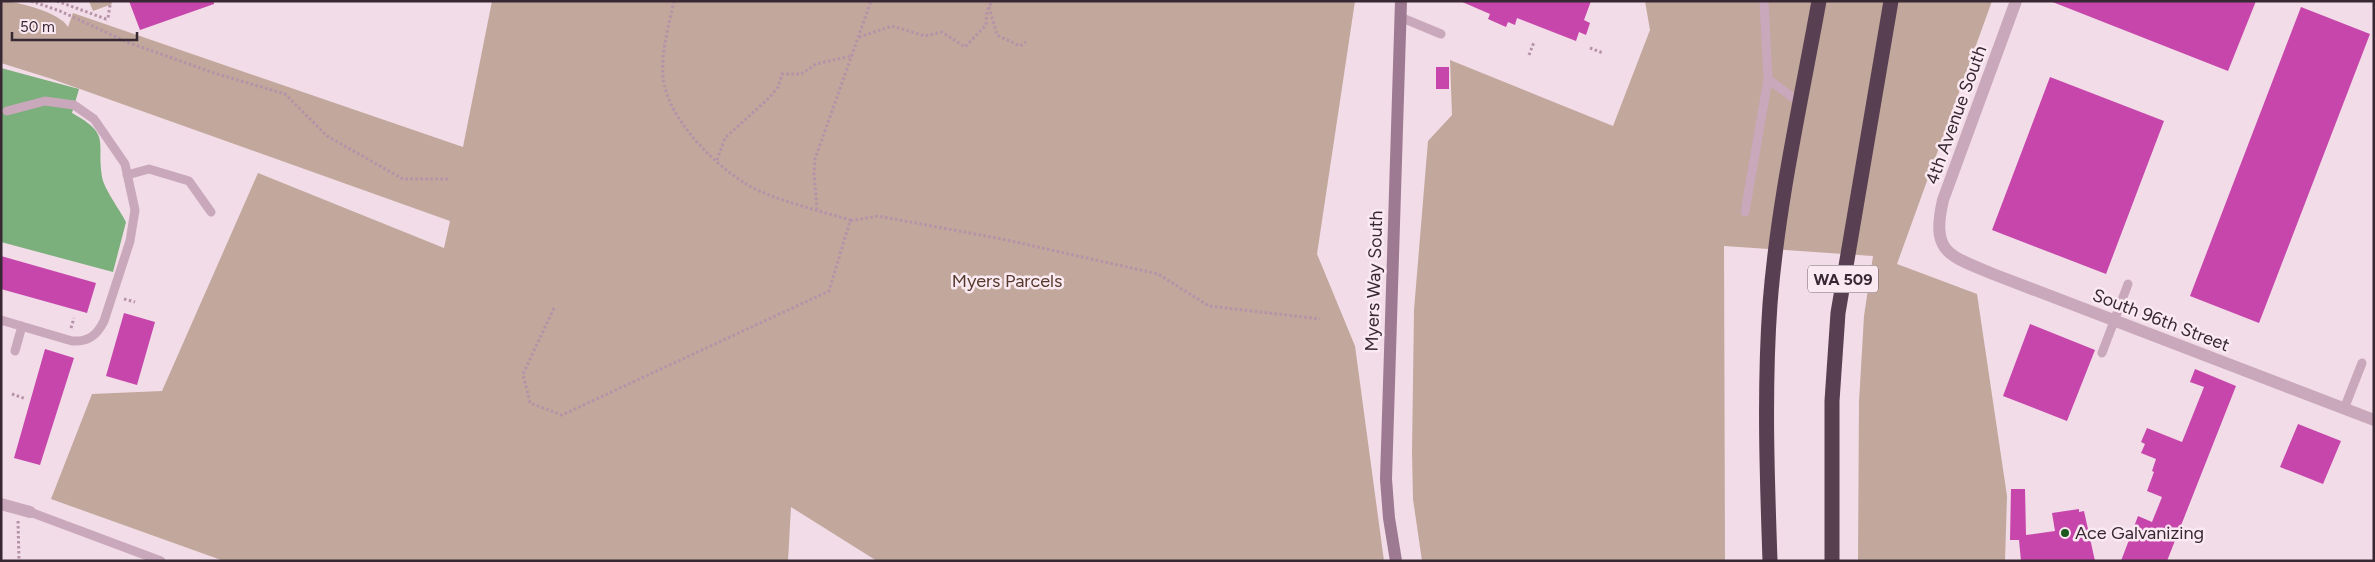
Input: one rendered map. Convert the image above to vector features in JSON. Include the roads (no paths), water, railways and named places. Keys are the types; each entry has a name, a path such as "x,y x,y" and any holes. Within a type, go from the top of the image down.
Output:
{"highway":[{"path":"1770,561 1765,396 1770,303 1780,216 1819,1"},
{"name":"WA 509","path":"1832,561 1832,401 1838,313 1891,1"}],"main road":[{"name":"Myers Way South","path":"1396,561 1386,479 1401,1"}],"street":[{"name":"4th Avenue South","path":"1941,243 1938,228 1943,200 2016,1"},
{"name":"South 96th Street","path":"1941,243 1946,251 1956,258 2374,420"},
{"path":"1,504 30,512"}],"lane":[{"path":"1745,212 1768,78 1764,1"},
{"path":"1400,17 1441,34"},
{"path":"1768,78 1800,103"},
{"path":"1,320 72,341 90,338 98,332 104,321 130,242 135,210 125,164 94,119 74,105 45,101 7,111"},
{"path":"127,175 149,170 189,181 211,212"},
{"path":"2102,353 2128,284"},
{"path":"15,351 22,326"},
{"path":"2344,409 2362,362"},
{"path":"30,512 162,561"}],"place":[{"name":"Ace Galvanizing","path":"2065,533"}],"park label":[{"name":"Myers Parcels","path":"1007,281"}]}
